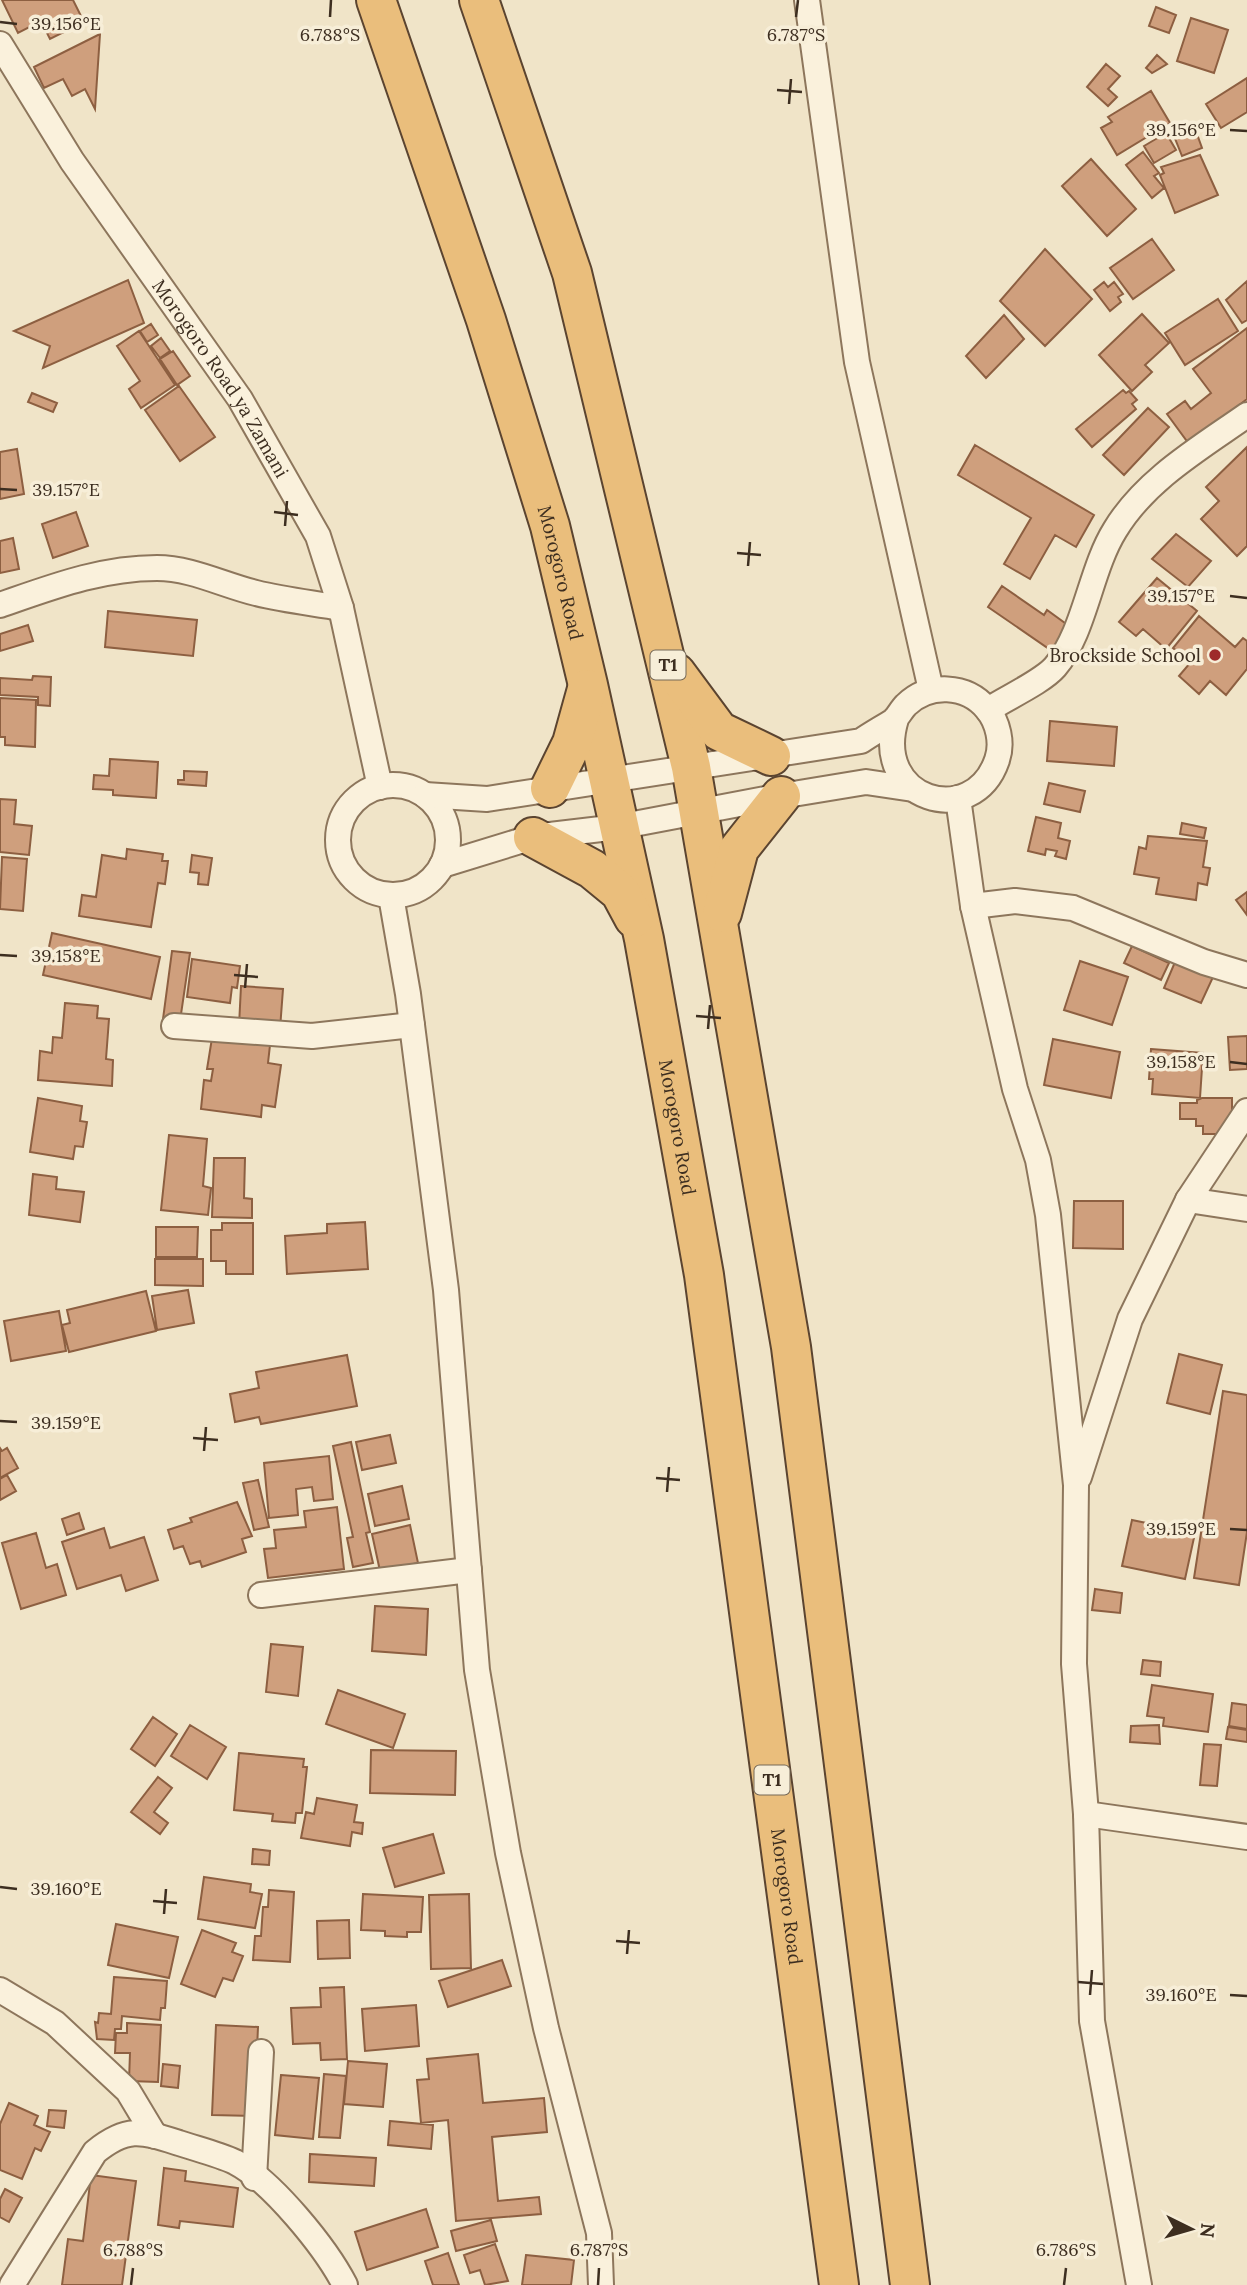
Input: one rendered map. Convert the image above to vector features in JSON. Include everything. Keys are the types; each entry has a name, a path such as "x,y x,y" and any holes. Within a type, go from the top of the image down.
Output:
{"highway":[{"name":"Morogoro Road","path":"376,0 486,320 550,526 589,685 644,939 704,1275 839,2285"},
{"name":"T1","path":"479,0 572,273 691,767 791,1347 910,2285"},
{"path":"666,660 719,731 771,756"},
{"path":"550,788 572,743 589,685"},
{"path":"719,924 739,849 781,796"},
{"path":"533,837 592,869 620,892 644,939"}],"street":[{"path":"807,0 857,362 931,690"},
{"name":"Morogoro Road ya Zamani","path":"0,44 72,162 240,399 318,536 341,608 380,787"},
{"path":"988,710 1054,668 1071,640 1091,581 1114,530 1136,500 1183,460 1247,415"},
{"path":"0,605 80,578 120,569 160,568 201,575 255,593 341,608"},
{"path":"931,690 962,692 988,710 999,738 996,761 985,782 958,798 927,797 913,789 902,779 892,758 891,734 896,719 905,706 931,690"},
{"path":"896,719 861,741 486,799 425,795 411,788 380,787 353,802 344,815 338,846 350,875 362,886 391,896 421,888 442,865 533,837 618,827 866,782 913,789"},
{"path":"425,795 444,819 448,835 442,865"},
{"path":"958,798 974,906 1015,1089 1038,1160 1048,1215 1076,1485 1074,1664 1086,1814 1092,2021 1139,2285"},
{"path":"391,896 412,1025 446,1290 477,1670 508,1853 546,2028 599,2233 601,2285"},
{"path":"974,906 1015,901 1073,908 1204,962 1247,975"},
{"path":"174,1026 312,1036 412,1025"},
{"path":"1076,1485 1130,1319 1188,1199 1247,1111"},
{"path":"1188,1199 1247,1209"},
{"path":"261,1595 469,1570"},
{"path":"1086,1814 1247,1837"},
{"path":"0,1990 55,2023 74,2040 128,2091 155,2136"},
{"path":"254,2178 261,2052"},
{"path":"12,2285 95,2152 114,2136 127,2133 155,2136 236,2163 281,2198 345,2285"}],"building":[{"path":"2,0 73,0 84,22 50,39 41,21 18,33"},
{"path":"1156,7 1176,15 1169,33 1149,26"},
{"path":"1191,18 1228,30 1214,73 1177,61"},
{"path":"100,34 95,109 85,89 72,96 63,79 44,88 34,67"},
{"path":"1157,55 1167,64 1152,73 1146,68"},
{"path":"1106,64 1120,76 1108,89 1117,97 1108,106 1087,87"},
{"path":"1247,78 1247,112 1221,128 1206,104"},
{"path":"1151,91 1170,123 1117,155 1101,128 1112,122 1108,117"},
{"path":"1193,123 1202,148 1182,156 1172,131"},
{"path":"1166,133 1176,150 1154,163 1144,146"},
{"path":"1143,152 1159,173 1154,176 1164,188 1152,198 1126,165"},
{"path":"1200,155 1218,195 1175,213 1160,175 1164,173 1161,167"},
{"path":"1091,159 1136,209 1107,236 1062,186"},
{"path":"1152,239 1174,270 1133,299 1110,268"},
{"path":"1045,249 1092,299 1045,346 1000,301"},
{"path":"128,280 144,323 43,368 50,346 14,331"},
{"path":"1247,281 1247,320 1242,323 1226,300"},
{"path":"1104,282 1108,287 1114,282 1123,294 1118,297 1121,302 1110,311 1094,290"},
{"path":"1218,299 1238,331 1185,365 1165,333"},
{"path":"1142,314 1169,343 1145,365 1152,372 1132,391 1099,355"},
{"path":"1004,315 1024,339 986,378 966,356"},
{"path":"151,324 158,335 147,342 140,331"},
{"path":"1247,328 1247,399 1189,444 1167,414 1185,401 1191,409 1211,393 1193,369"},
{"path":"139,331 175,385 141,408 129,389 140,381 117,346"},
{"path":"161,338 170,351 160,358 151,346"},
{"path":"173,351 190,376 177,385 160,359"},
{"path":"179,386 215,437 180,461 145,410"},
{"path":"1123,390 1126,393 1129,391 1137,400 1132,404 1136,409 1092,447 1076,429"},
{"path":"32,393 57,403 53,412 28,402"},
{"path":"1148,408 1169,427 1124,475 1103,455"},
{"path":"975,445 1094,515 1076,547 1055,535 1030,579 1004,564 1031,518 958,475"},
{"path":"1247,447 1247,546 1237,556 1201,519 1219,501 1206,487"},
{"path":"17,449 24,494 0,499 0,452"},
{"path":"76,512 88,546 53,558 42,524"},
{"path":"1176,534 1211,561 1188,587 1152,559"},
{"path":"13,538 19,569 0,573 0,541"},
{"path":"1157,578 1197,611 1166,649 1143,629 1136,636 1119,622"},
{"path":"1002,586 1044,615 1047,610 1069,626 1052,651 988,607"},
{"path":"108,611 197,620 193,656 105,647"},
{"name":"Brockside School","path":"1199,616 1235,647 1243,638 1247,641 1247,669 1226,695 1210,681 1199,694 1179,676 1191,662 1173,648"},
{"path":"28,625 33,641 0,651 0,634"},
{"path":"33,676 51,677 50,706 38,705 38,697 0,695 0,678 32,680"},
{"path":"0,698 36,700 35,747 5,745 5,737 0,737"},
{"path":"1050,721 1117,727 1114,766 1047,761"},
{"path":"110,759 158,762 156,798 113,795 113,790 93,789 94,775 109,776"},
{"path":"184,771 207,772 206,786 178,784 178,780 184,780"},
{"path":"1049,783 1085,791 1080,812 1044,804"},
{"path":"0,799 16,800 14,824 32,826 29,855 0,852"},
{"path":"1036,817 1061,823 1058,838 1070,841 1066,859 1055,856 1057,851 1046,849 1045,855 1028,851"},
{"path":"1182,823 1206,828 1204,838 1180,834"},
{"path":"1148,836 1207,841 1203,867 1210,868 1207,885 1198,883 1196,900 1156,894 1159,878 1134,874 1139,847 1146,849"},
{"path":"127,849 163,854 162,861 168,861 165,884 158,883 151,927 79,916 82,895 96,897 102,855 126,859"},
{"path":"192,855 212,858 208,885 198,884 199,873 190,872"},
{"path":"2,857 27,859 23,911 0,909"},
{"path":"1247,892 1247,915 1236,900"},
{"path":"52,933 160,957 151,999 43,975"},
{"path":"1132,946 1169,963 1161,980 1124,963"},
{"path":"172,951 190,953 180,1021 163,1019"},
{"path":"192,959 240,966 237,988 232,987 230,1003 187,997"},
{"path":"1080,961 1128,977 1112,1025 1064,1010"},
{"path":"1175,962 1213,977 1201,1003 1164,988"},
{"path":"241,986 283,989 280,1029 239,1026"},
{"path":"65,1003 98,1006 97,1018 109,1019 106,1059 113,1060 112,1086 38,1080 40,1051 52,1053 53,1037 62,1038"},
{"path":"1247,1036 1247,1069 1230,1070 1228,1037"},
{"path":"212,1038 270,1045 268,1063 281,1065 275,1107 262,1105 261,1117 201,1109 204,1080 211,1081 213,1069 207,1069"},
{"path":"1053,1039 1120,1052 1111,1098 1044,1085"},
{"path":"1151,1049 1203,1053 1200,1098 1152,1094 1153,1079 1149,1079"},
{"path":"38,1098 82,1106 80,1121 87,1122 83,1147 75,1146 73,1159 30,1152"},
{"path":"1232,1098 1232,1119 1225,1134 1203,1134 1203,1126 1196,1126 1196,1119 1180,1119 1180,1103 1197,1103 1197,1100"},
{"path":"169,1135 207,1139 203,1186 211,1188 208,1215 161,1210"},
{"path":"214,1158 245,1158 244,1198 252,1199 252,1218 212,1217"},
{"path":"33,1174 57,1177 56,1189 84,1192 80,1222 29,1215"},
{"path":"1074,1201 1123,1201 1123,1249 1073,1248"},
{"path":"365,1222 368,1269 287,1274 285,1236 327,1233 327,1224"},
{"path":"222,1223 253,1223 253,1274 226,1274 226,1261 211,1261 211,1230 222,1230"},
{"path":"156,1227 198,1227 197,1257 156,1257"},
{"path":"155,1259 203,1259 203,1286 155,1285"},
{"path":"188,1290 194,1323 157,1330 152,1296"},
{"path":"146,1291 156,1331 69,1352 62,1325 70,1323 67,1310"},
{"path":"59,1311 66,1351 11,1361 4,1321"},
{"path":"1179,1354 1222,1365 1210,1414 1167,1403"},
{"path":"347,1355 357,1406 261,1424 259,1417 235,1422 230,1394 259,1388 256,1372"},
{"path":"1223,1391 1247,1395 1247,1532 1239,1585 1194,1578"},
{"path":"390,1435 396,1463 362,1470 356,1442"},
{"path":"351,1442 370,1532 366,1533 373,1563 353,1567 347,1538 353,1537 333,1446"},
{"path":"0,1448 2,1451 7,1448 18,1468 0,1478"},
{"path":"329,1456 333,1499 314,1501 312,1487 296,1489 298,1515 269,1518 264,1463"},
{"path":"7,1475 16,1491 0,1500 0,1479"},
{"path":"258,1480 269,1527 254,1530 243,1483"},
{"path":"402,1486 409,1519 375,1526 368,1494"},
{"path":"237,1502 252,1536 242,1539 246,1552 202,1567 200,1561 190,1564 183,1546 174,1549 168,1530 192,1522 190,1518"},
{"path":"337,1507 344,1569 268,1578 264,1549 276,1548 274,1530 306,1527 304,1511"},
{"path":"79,1513 84,1529 67,1535 62,1519"},
{"path":"1132,1520 1195,1533 1185,1579 1122,1566"},
{"path":"410,1525 418,1563 380,1571 372,1534"},
{"path":"104,1528 110,1548 144,1537 158,1580 126,1591 121,1575 77,1589 62,1542"},
{"path":"36,1533 46,1568 57,1564 66,1595 21,1609 2,1543"},
{"path":"1095,1589 1122,1593 1120,1613 1092,1610"},
{"path":"375,1606 428,1609 426,1655 372,1651"},
{"path":"271,1644 303,1647 298,1696 266,1692"},
{"path":"1143,1660 1161,1662 1160,1676 1141,1674"},
{"path":"1152,1685 1213,1694 1208,1732 1163,1726 1164,1718 1147,1716"},
{"path":"338,1690 405,1714 393,1748 326,1724"},
{"path":"1232,1703 1247,1705 1247,1729 1229,1726"},
{"path":"153,1717 177,1734 155,1766 131,1749"},
{"path":"190,1725 226,1747 207,1779 171,1756"},
{"path":"1159,1725 1160,1744 1130,1742 1131,1726"},
{"path":"1228,1727 1247,1730 1247,1742 1226,1739"},
{"path":"1204,1744 1221,1745 1217,1786 1200,1785"},
{"path":"371,1750 456,1751 455,1795 370,1793"},
{"path":"239,1753 304,1759 303,1767 307,1767 302,1813 296,1813 295,1823 272,1821 273,1814 234,1810"},
{"path":"158,1777 172,1788 154,1812 168,1823 160,1834 131,1812"},
{"path":"317,1798 357,1805 354,1822 363,1823 362,1834 352,1832 350,1846 301,1838 306,1812 314,1814"},
{"path":"433,1834 444,1873 395,1887 383,1848"},
{"path":"253,1849 270,1851 269,1865 252,1864"},
{"path":"204,1877 251,1884 250,1892 262,1894 255,1928 198,1919"},
{"path":"269,1890 294,1892 290,1962 253,1960 255,1936 261,1936 263,1907 268,1907"},
{"path":"363,1894 423,1897 421,1932 407,1932 407,1937 385,1936 385,1931 361,1930"},
{"path":"469,1894 471,1968 431,1969 429,1895"},
{"path":"349,1920 350,1958 318,1959 317,1921"},
{"path":"116,1924 178,1937 169,1978 108,1965"},
{"path":"202,1930 236,1943 232,1952 243,1956 233,1981 223,1978 215,1997 181,1984"},
{"path":"502,1960 511,1986 448,2007 439,1981"},
{"path":"114,1977 167,1981 165,2008 161,2008 160,2020 122,2016 121,2029 115,2029 114,2040 97,2039 95,2022 98,2023 99,2013 111,2014"},
{"path":"344,1987 347,2059 321,2060 320,2043 293,2044 291,2008 321,2007 320,1988"},
{"path":"416,2005 419,2046 365,2051 362,2009"},
{"path":"127,2023 161,2025 158,2082 129,2081 130,2053 115,2053 116,2033 127,2033"},
{"path":"216,2025 258,2027 254,2116 212,2115"},
{"path":"478,2054 483,2103 544,2098 547,2132 492,2137 498,2201 539,2197 541,2214 456,2221 448,2120 421,2123 417,2080 429,2079 427,2059"},
{"path":"348,2061 387,2064 383,2107 344,2104"},
{"path":"163,2064 180,2066 178,2088 161,2086"},
{"path":"324,2074 346,2076 340,2138 319,2137"},
{"path":"281,2075 319,2078 313,2139 275,2135"},
{"path":"9,2103 38,2116 34,2125 50,2132 41,2151 35,2148 22,2179 0,2170 0,2124"},
{"path":"49,2110 66,2111 64,2128 47,2126"},
{"path":"390,2121 433,2125 431,2149 388,2145"},
{"path":"310,2154 376,2158 374,2186 309,2182"},
{"path":"164,2168 186,2171 185,2181 238,2188 233,2227 180,2221 179,2228 158,2225"},
{"path":"91,2175 136,2181 122,2285 62,2285 68,2239 83,2241"},
{"path":"5,2189 22,2198 9,2222 0,2217 0,2199"},
{"path":"426,2209 438,2247 367,2270 355,2232"},
{"path":"491,2220 497,2241 456,2251 451,2231"},
{"path":"495,2244 508,2281 485,2285 480,2270 470,2273 464,2255"},
{"path":"448,2253 459,2285 433,2285 425,2261"},
{"path":"526,2255 574,2260 571,2285 522,2285"}],"place":[{"name":"Brockside School","path":"1215,655"}]}
